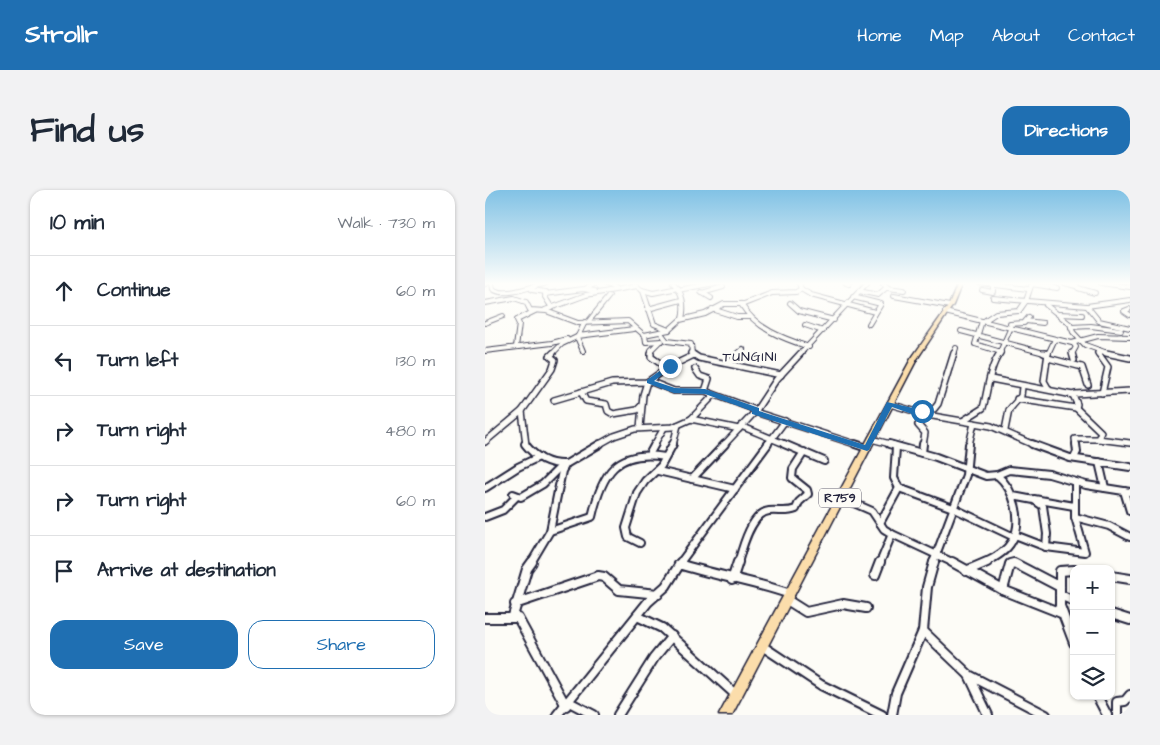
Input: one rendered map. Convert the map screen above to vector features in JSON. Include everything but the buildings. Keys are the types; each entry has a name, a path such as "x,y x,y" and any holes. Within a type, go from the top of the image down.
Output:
{"main road":[{"name":"R759","path":"725,715 914,359 948,309"}],"street":[{"path":"528,308 535,311"},
{"path":"516,347 519,324 517,320 535,311 552,308"},
{"path":"485,442 522,411 552,369 555,360 550,356 562,344 579,336 587,322 599,308"},
{"path":"654,308 648,309 654,324 667,330"},
{"path":"682,319 685,308"},
{"path":"544,310 577,322 628,322 634,329 645,335 661,333 682,319 705,314 716,308"},
{"path":"743,308 750,317 767,330 809,347"},
{"path":"795,308 799,311 834,320"},
{"path":"692,479 756,411 781,375 845,308"},
{"path":"857,308 875,312"},
{"path":"869,324 878,308"},
{"path":"943,308 983,321 1055,339 1075,342 1130,358"},
{"path":"1001,352 977,346 977,334 983,321 996,314 1007,311 1019,311 1021,308"},
{"path":"1050,308 1071,327 1070,330 1076,346 1073,353 1074,360"},
{"path":"1088,308 1099,321 1130,328"},
{"path":"712,309 737,317 750,317"},
{"path":"1129,309 1124,311 1130,315"},
{"path":"1059,314 1082,315"},
{"path":"485,323 503,316"},
{"path":"1003,325 1027,319 1043,323"},
{"path":"1099,321 1098,327 1105,336"},
{"path":"805,325 823,331"},
{"path":"964,420 983,408 991,379 992,364 1001,352 1011,327"},
{"path":"1071,327 1098,327 1121,330"},
{"path":"485,350 554,343 579,336 634,329"},
{"path":"961,331 977,334 1082,367 1088,385"},
{"path":"661,333 667,341"},
{"path":"645,335 645,342 667,341 691,344 691,353 694,356"},
{"path":"579,336 583,351"},
{"path":"1075,342 1105,336 1130,337"},
{"path":"1048,388 1045,381 1048,349 1055,339"},
{"path":"659,342 651,350 651,357 667,368"},
{"path":"912,412 934,408 938,404 956,348"},
{"path":"729,363 743,349"},
{"path":"1099,350 1098,355 1109,367 1102,393"},
{"path":"640,428 642,405 648,382 667,368 694,356 781,375"},
{"path":"695,369 700,376 709,379 705,392"},
{"path":"991,379 1013,383 1022,387 1048,388 1073,395 1130,391"},
{"path":"554,400 631,380 648,382 674,390 705,392 715,395 756,411 867,448"},
{"path":"1005,430 1009,410 1021,396 1022,387"},
{"path":"581,392 586,401 606,404 608,411 613,414 637,410 642,405"},
{"path":"485,517 497,515 505,510 514,495 526,496 551,477 564,464 614,436 640,428 664,428 678,425 691,419 715,395"},
{"path":"1073,395 1077,404 1076,408"},
{"path":"1017,399 1076,408 1099,428 1101,432 1098,439"},
{"path":"890,404 936,418 964,420 1005,430 1050,452 1130,467"},
{"path":"522,411 524,443 539,457 564,464"},
{"path":"691,419 740,427 774,438 824,461"},
{"path":"557,715 637,616 666,586 679,564 785,421"},
{"path":"892,715 896,693 923,632 927,587 966,474 966,458 974,423"},
{"path":"639,542 628,537 627,523 641,487 658,471 676,439 678,425"},
{"path":"918,425 925,432 922,453"},
{"path":"650,453 664,428"},
{"path":"1074,458 1077,452 1075,440 1098,439 1130,443"},
{"path":"871,440 922,453 986,476 997,475 1009,470 1049,474 1075,482 1127,491 1130,511"},
{"path":"897,447 894,478 899,488 953,508 1015,536 1046,547 1061,551 1085,552 1075,517 1075,482"},
{"path":"732,580 743,544 753,524 767,511 788,512 796,509 799,502 808,494 807,490 793,482 792,478 792,470 804,452"},
{"path":"550,531 592,517 596,494 612,467 633,454 650,453 665,456"},
{"path":"486,487 518,467 539,457"},
{"path":"1099,462 1105,488"},
{"path":"513,616 515,604 527,569 542,548 550,531 564,464"},
{"path":"658,471 735,488"},
{"path":"965,571 990,561 1015,536 1016,511 1013,496 1003,479 997,475"},
{"path":"881,523 899,488"},
{"path":"1013,496 1023,496 1074,506"},
{"path":"1023,496 1043,506 1047,534 1046,547"},
{"path":"840,497 872,511 884,529 892,534 938,554 965,571 1003,590 1061,613"},
{"path":"1075,517 1109,526 1130,537"},
{"path":"875,575 892,534"},
{"path":"1003,590 1010,564 1014,563 1070,598"},
{"path":"679,564 732,580 773,588 788,597 806,612 840,602 856,604 866,608"},
{"path":"1070,570 1061,571 1060,591 1061,613 1070,634"},
{"path":"515,604 598,576 604,577 619,590 658,594"},
{"path":"1115,577 1130,579"},
{"path":"1115,615 1130,620"},
{"path":"486,616 513,616 518,618 546,674 567,704 594,715"},
{"path":"637,616 662,628 735,694"},
{"path":"923,632 969,675 1046,715"},
{"path":"619,715 654,658 672,636"},
{"path":"762,646 821,685 882,715"},
{"path":"969,675 988,715"},
{"path":"1117,715 1117,702 1125,701 1130,695"},
{"path":"1099,700 1107,715"}],"district":[{"name":"TUNGINI","path":"750,356"}],"route":[{"path":"670,366 657,373 649,381 674,390 705,392 756,410 755,412 867,448 890,404 912,412 922,411"}]}
